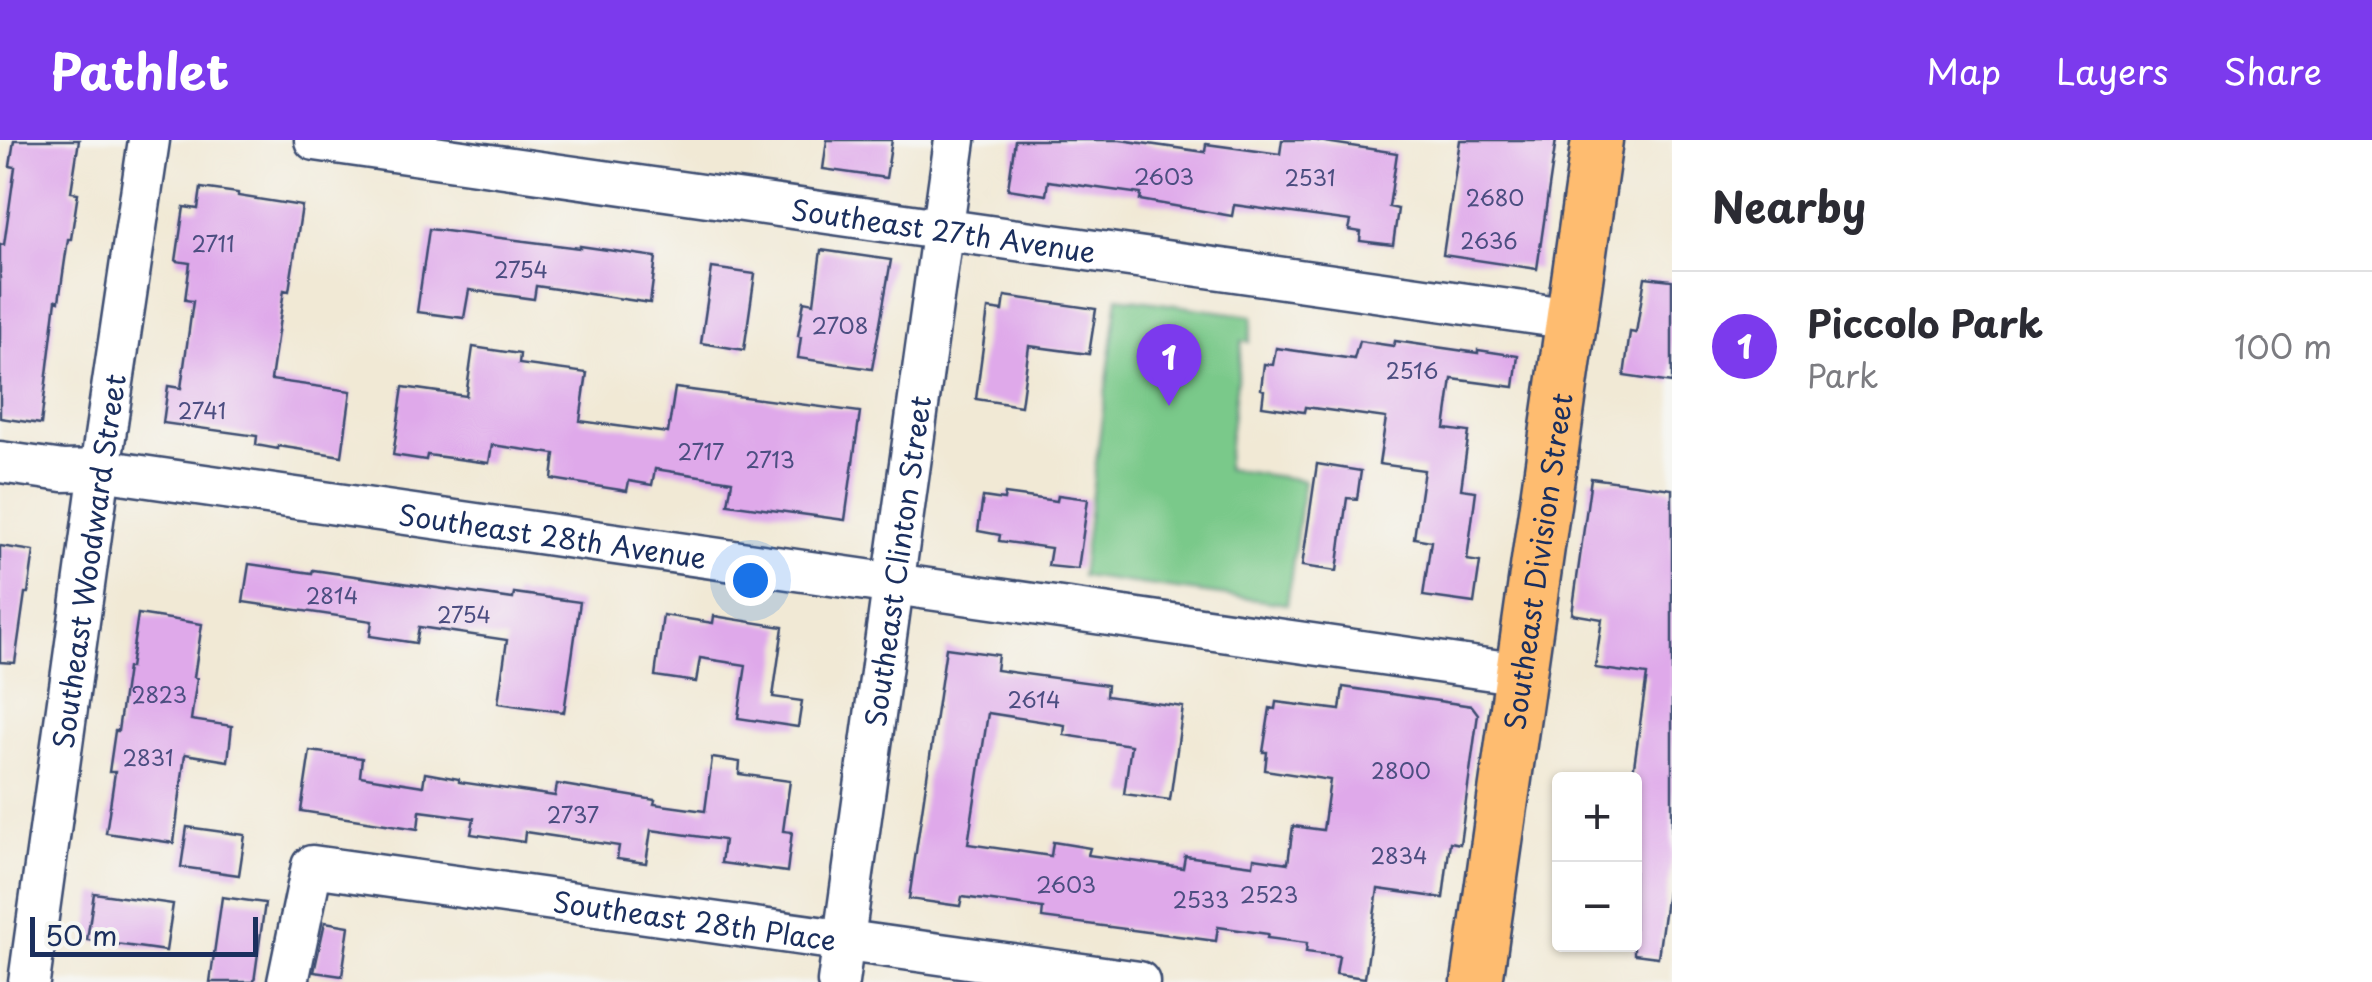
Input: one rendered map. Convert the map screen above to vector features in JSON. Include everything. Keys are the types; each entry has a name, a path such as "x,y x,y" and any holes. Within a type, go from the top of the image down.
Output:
{"main road":[{"name":"Southeast Division Street","path":"1478,982 1597,140"}],"street":[{"name":"Southeast Woodward Street","path":"28,982 149,140"},
{"name":"Southeast 27th Avenue","path":"315,140 1572,319"},
{"name":"Southeast Clinton Street","path":"838,982 955,140"},
{"name":"Southeast 28th Avenue","path":"0,462 63,471 100,470 1521,674"},
{"name":"Southeast 28th Place","path":"288,982 312,866 1139,982"}],"green space":[{"path":"1118,297 1253,316 1249,342 1242,341 1226,469 1304,480 1287,604 1081,576"}],"building":[{"path":"14,140 79,140 71,192 78,193 59,301 56,300 41,424 0,418 0,244 4,245 15,167 10,166"},
{"path":"827,140 892,140 886,178 823,169"},
{"path":"1015,140 1120,140 1205,152 1206,144 1280,154 1282,140 1312,140 1397,153 1389,207 1398,209 1393,245 1360,241 1361,232 1349,230 1351,221 1234,205 1232,216 1140,200 1141,194 1048,181 1046,195 1008,189"},
{"path":"1460,140 1556,140 1537,269 1443,255"},
{"path":"201,188 302,206 271,380 351,391 342,456 256,445 257,436 163,423 168,386 181,388 193,301 185,300 190,263 176,261 184,207 198,209"},
{"path":"429,229 656,257 650,303 536,286 534,299 469,290 464,318 417,312"},
{"path":"821,250 891,260 872,369 798,358 804,301 814,303"},
{"path":"712,268 755,274 744,350 701,343"},
{"path":"1645,277 1672,280 1672,383 1624,376 1630,332 1636,333"},
{"path":"1005,296 1096,309 1089,354 1029,346 1021,406 976,399 988,309 1003,311"},
{"path":"1359,341 1394,346 1395,341 1518,356 1514,387 1452,379 1445,429 1469,432 1461,489 1476,491 1467,560 1480,562 1474,603 1423,596 1431,541 1414,538 1424,470 1379,464 1386,418 1305,407 1304,412 1262,406 1264,364 1273,365 1276,348 1354,359"},
{"path":"473,347 520,354 519,364 587,373 580,421 668,433 675,388 860,412 845,520 728,504 732,481 655,469 652,485 629,481 627,491 552,479 555,454 492,445 489,463 393,455 403,387 466,396"},
{"path":"1317,464 1361,471 1357,499 1347,498 1337,571 1302,566"},
{"path":"1591,478 1672,489 1672,856 1658,957 1634,954 1642,952 1642,772 1633,772 1647,675 1595,668 1602,619 1572,614"},
{"path":"1005,494 1057,501 1058,495 1088,499 1078,569 1048,566 1051,548 999,541 1000,535 978,531 983,497 1004,500"},
{"path":"0,546 34,551 15,663 0,662"},
{"path":"249,564 513,599 514,593 580,602 564,712 498,703 507,640 419,627 416,643 370,636 372,621 243,602"},
{"path":"138,614 202,624 191,720 232,726 228,761 185,754 174,843 106,833 115,772 109,772"},
{"path":"663,615 713,623 714,616 783,627 773,697 802,701 798,727 738,718 746,665 700,658 696,682 655,676"},
{"path":"946,648 998,655 996,670 1107,685 1106,696 1183,707 1170,800 1124,794 1131,745 1064,735 1065,725 988,713 968,844 1051,856 1053,842 1090,848 1088,855 1183,868 1185,856 1253,865 1254,858 1288,863 1293,826 1323,830 1330,780 1265,770 1267,752 1263,752 1270,708 1275,709 1276,702 1340,710 1343,687 1472,706 1478,714 1460,844 1450,842 1443,898 1378,889 1365,978 1336,974 1339,956 1306,952 1307,943 1267,938 1268,934 1218,927 1216,941 1042,918 1043,908 962,897 960,906 909,899"},
{"path":"310,751 362,758 360,776 423,786 425,773 555,796 557,784 705,811 712,758 740,762 739,774 790,781 783,831 792,832 787,872 721,863 724,840 651,830 646,863 617,859 619,846 525,832 524,842 471,834 474,818 420,811 418,829 301,811"},
{"path":"187,827 245,835 239,875 181,867"},
{"path":"94,893 173,904 166,951 87,940"},
{"path":"222,897 265,903 254,982 210,982"},
{"path":"325,922 349,926 342,976 314,972"}],"place":[{"name":"Piccolo Park","path":"1169,406"}]}
